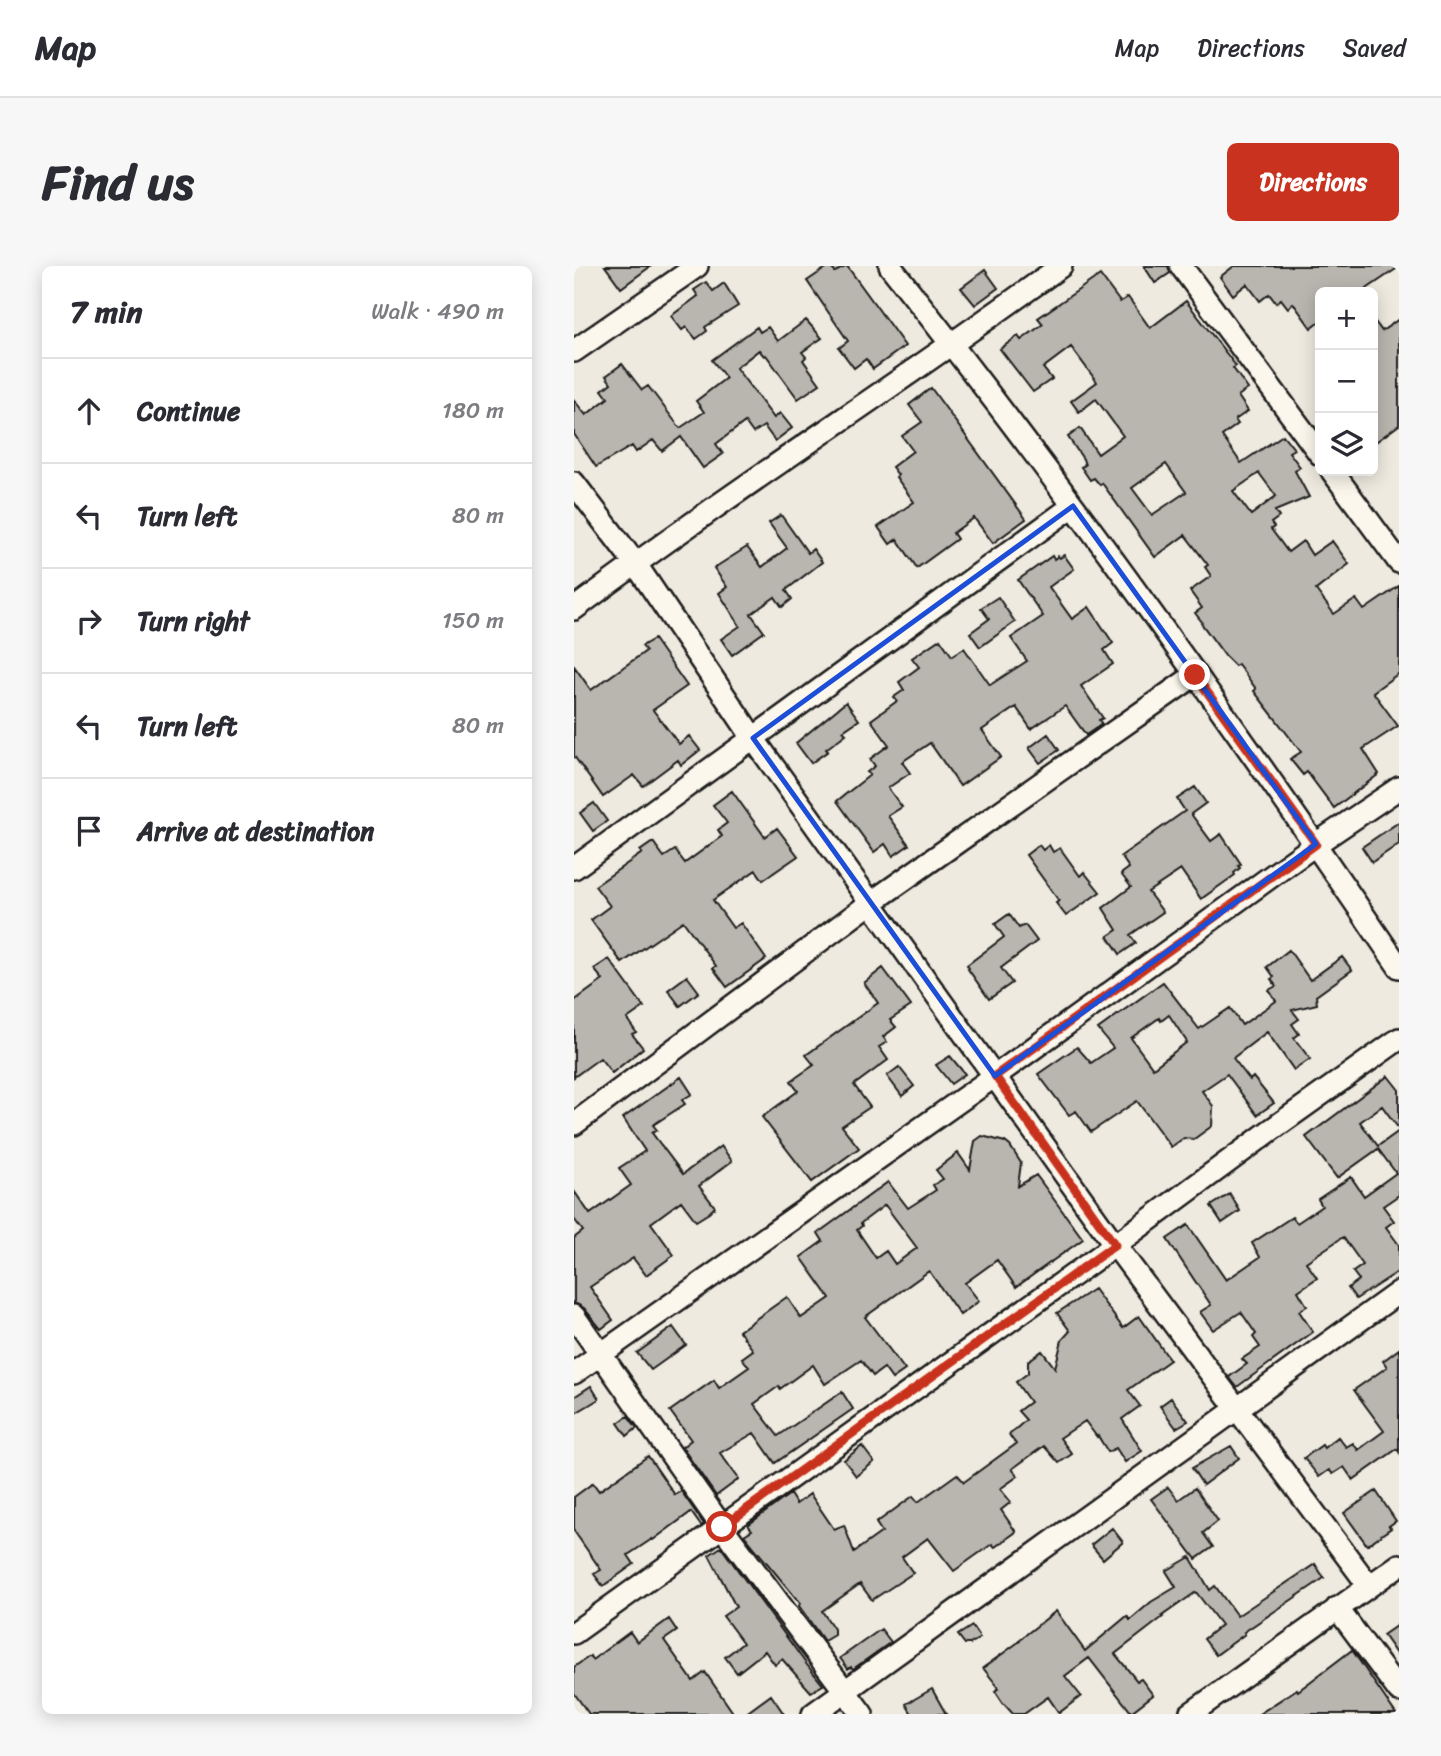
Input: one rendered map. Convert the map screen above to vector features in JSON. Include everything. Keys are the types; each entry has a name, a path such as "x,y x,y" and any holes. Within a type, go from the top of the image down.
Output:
{"street":[{"path":"574,351 696,266"},
{"path":"890,266 953,345 1073,506 1316,844 1399,967"},
{"path":"574,609 635,563 953,345 1061,266"},
{"path":"1181,266 1315,447"},
{"path":"1336,476 1399,562"},
{"path":"574,483 635,563 753,738 1115,1245 1369,1586"},
{"path":"574,868 1073,506"},
{"path":"574,1124 872,902 1195,675"},
{"path":"574,1373 995,1076 1316,844 1399,788"},
{"path":"574,1633 1399,1039"},
{"path":"813,1714 1399,1292"},
{"path":"574,1316 722,1527 862,1714"},
{"path":"1190,1714 1399,1565"},
{"path":"1338,1608 1399,1691"}],"highlighted area":[{"path":"1073,506 1316,844 995,1076 753,738"}],"building":[{"path":"605,266 651,266 621,288"},
{"path":"829,266 835,272 847,266 905,346 873,369 866,359 854,368 839,348 848,341 807,281"},
{"path":"1144,266 1168,266 1170,273 1155,283"},
{"path":"1234,266 1399,266 1369,287 1315,287 1315,325 1311,328 1293,303 1288,308 1281,299 1276,303 1269,294 1260,301 1247,284 1233,295 1220,277"},
{"path":"985,270 998,288 975,305 961,288"},
{"path":"1100,275 1120,302 1128,297 1150,328 1186,301 1236,366 1233,368 1248,389 1238,396 1248,411 1235,420 1238,424 1222,436 1241,463 1283,435 1294,449 1289,452 1300,467 1295,471 1309,497 1275,511 1279,517 1271,523 1274,527 1271,529 1288,552 1303,541 1312,555 1332,541 1349,564 1316,590 1334,614 1356,599 1364,610 1399,586 1399,673 1373,692 1398,726 1363,749 1379,774 1334,808 1307,772 1303,775 1290,759 1301,752 1254,691 1256,689 1238,664 1235,666 1226,657 1195,613 1202,608 1190,591 1211,576 1205,567 1208,565 1185,535 1155,557 1102,483 1100,485 1094,478 1090,480 1081,467 1085,465 1083,459 1068,437 1080,428 1098,454 1123,436 1096,399 1079,412 1071,401 1097,382 1071,347 1043,368 1052,379 1033,392 1000,349 1018,336 1021,340 1043,324 1038,318","holes":["1166,464 1186,492 1152,515 1132,488","1259,473 1276,496 1251,515 1233,491"]},
{"path":"706,282 713,291 724,283 738,306 705,327 707,331 696,339 686,327 682,330 671,316 698,296 694,290"},
{"path":"1399,319 1399,425 1378,440 1378,326 1382,331"},
{"path":"806,320 822,338 802,352 806,357 803,360 820,384 798,399 766,355 759,350 736,368 774,418 780,413 792,428 775,441 764,426 753,433 745,422 716,444 723,454 703,468 681,437 662,451 653,440 636,452 632,446 596,467 574,434 574,400 586,415 608,398 602,390 611,383 606,376 622,364 642,390 648,386 680,428 704,412 696,401 726,378 712,360 757,327 760,332 768,327 778,341"},
{"path":"931,388 1026,519 993,543 974,518 953,533 957,539 917,568 897,539 890,544 878,527 914,502 892,467 913,451 902,436 922,422 909,405"},
{"path":"781,515 808,553 813,549 822,562 786,590 792,599 782,607 775,597 751,614 764,632 732,655 721,639 740,626 719,593 727,587 714,568 747,547 762,567 787,548 769,523"},
{"path":"1064,555 1074,569 1049,587 1072,619 1089,607 1113,643 1104,650 1113,664 1081,686 1103,718 1099,720 1102,724 1086,735 1065,706 1031,729 1016,707 982,730 1001,757 960,786 930,743 902,762 910,773 888,788 902,807 888,816 909,845 893,856 885,844 874,852 837,801 870,775 867,772 875,766 870,759 889,745 871,720 897,701 894,697 904,690 899,682 919,667 912,658 940,639 952,656 964,648 990,685 1027,661 1011,638 1043,616 1018,580 1052,556 1054,559"},
{"path":"998,597 1015,622 980,647 970,633 989,619 981,608"},
{"path":"654,639 687,686 653,710 679,744 689,736 700,750 681,765 678,760 643,786 634,775 603,797 574,756 574,666 591,690 646,651 642,646"},
{"path":"846,702 859,720 843,731 846,734 811,763 796,743"},
{"path":"1048,734 1059,750 1040,763 1029,748"},
{"path":"1195,787 1206,803 1191,814 1211,841 1221,834 1241,864 1238,866 1240,868 1235,875 1201,899 1181,870 1148,892 1163,912 1130,935 1136,943 1120,954 1108,936 1117,930 1103,908 1131,887 1121,874 1129,868 1121,856 1185,811 1177,799"},
{"path":"732,791 765,837 777,828 798,856 763,880 756,870 713,900 733,928 741,923 766,959 727,987 713,968 716,966 683,921 622,963 591,920 610,906 595,886 642,853 640,851 653,842 664,857 675,850 685,863 722,836 718,830 727,823 713,805"},
{"path":"594,803 607,821 593,831 580,813"},
{"path":"1399,822 1399,844 1372,862 1362,847"},
{"path":"1039,845 1043,850 1049,845 1053,852 1060,848 1080,876 1084,872 1100,892 1066,916 1056,903 1059,901 1026,855"},
{"path":"1009,914 1019,928 1025,925 1037,941 1001,968 1012,983 989,999 967,965 1004,937 995,924"},
{"path":"1289,950 1310,980 1342,957 1352,970 1316,996 1317,1004 1292,1010 1299,1019 1292,1024 1299,1034 1294,1038 1310,1059 1294,1070 1267,1032 1233,1058 1250,1080 1253,1077 1274,1103 1257,1115 1227,1074 1202,1091 1213,1106 1212,1126 1194,1139 1184,1138 1171,1147 1137,1101 1091,1132 1076,1111 1069,1115 1038,1074 1077,1047 1091,1063 1113,1048 1098,1029 1163,982 1199,1029 1230,1008 1242,1025 1276,1001 1269,990 1276,986 1271,979 1274,977 1267,967","holes":["1169,1015 1187,1042 1153,1068 1131,1038 1159,1018 1161,1021"]},
{"path":"609,959 644,1007 627,1019 636,1032 632,1034 643,1048 612,1073 600,1058 574,1077 574,1001 603,980 594,969"},
{"path":"883,968 911,1006 890,1020 896,1027 883,1037 887,1042 879,1047 888,1060 854,1085 870,1107 842,1126 859,1148 812,1182 762,1117 798,1091 791,1081 814,1065 806,1055 878,1003 864,983"},
{"path":"687,976 699,992 680,1006 668,990"},
{"path":"950,1056 965,1074 951,1084 936,1065"},
{"path":"899,1067 914,1086 902,1096 887,1076"},
{"path":"1388,1076 1399,1090 1399,1129 1382,1106 1360,1122 1378,1146 1399,1131 1399,1195 1383,1206 1394,1221 1386,1227 1399,1245 1399,1271 1356,1299 1348,1288 1359,1280 1353,1272 1363,1265 1343,1237 1306,1262 1317,1278 1298,1291 1307,1306 1299,1311 1313,1332 1237,1387 1229,1377 1247,1364 1242,1359 1260,1347 1253,1337 1256,1334 1241,1312 1213,1330 1200,1312 1211,1305 1167,1239 1188,1225 1226,1280 1260,1257 1252,1243 1292,1217 1297,1223 1322,1206 1318,1199 1351,1177 1364,1196 1396,1173 1378,1149 1337,1178 1306,1137"},
{"path":"681,1077 692,1094 682,1100 685,1104 653,1125 657,1130 652,1133 683,1174 721,1146 732,1161 699,1186 715,1207 709,1213 696,1221 681,1201 651,1223 674,1255 646,1275 633,1258 590,1287 613,1320 601,1329 584,1308 574,1303 574,1238 583,1231 574,1219 574,1191 590,1214 631,1185 619,1168 645,1151 623,1118"},
{"path":"982,1136 1010,1146 1021,1163 1018,1186 1036,1175 1083,1239 1016,1287 997,1260 965,1283 979,1301 960,1315 929,1271 865,1317 905,1370 892,1379 884,1368 873,1376 861,1360 825,1384 813,1365 780,1389 779,1386 754,1404 778,1436 842,1392 853,1409 775,1463 754,1433 720,1453 739,1479 716,1496 682,1447 691,1440 670,1411 714,1380 719,1388 749,1367 742,1358 753,1350 739,1331 784,1299 787,1297 801,1318 830,1298 801,1257 823,1241 818,1233 888,1182 908,1208 936,1190 933,1185 943,1179 936,1170 958,1153 970,1170 975,1141","holes":["885,1205 917,1248 895,1264 886,1251 876,1258 857,1230 862,1226 861,1223"]},
{"path":"1230,1194 1240,1211 1222,1223 1211,1206"},
{"path":"1094,1289 1123,1328 1139,1316 1170,1360 1128,1390 1140,1406 1122,1419 1142,1451 1125,1462 1116,1448 1108,1452 1085,1421 1060,1438 1072,1454 1059,1463 1044,1446 1012,1469 1018,1476 1000,1489 1011,1502 1001,1510 1016,1532 995,1547 992,1544 954,1571 928,1538 902,1557 913,1573 872,1600 860,1584 822,1611 834,1629 834,1635 824,1641 799,1606 800,1603 744,1535 752,1530 748,1525 790,1494 796,1504 810,1494 834,1529 844,1525 854,1552 882,1532 876,1523 913,1496 918,1502 957,1474 964,1482 1016,1444 1009,1435 1026,1420 1018,1411 1030,1402 1016,1382 1028,1373 1028,1361 1042,1351 1055,1368 1062,1340 1070,1331 1057,1313"},
{"path":"673,1327 686,1345 651,1370 637,1353"},
{"path":"1399,1349 1399,1452 1397,1449 1353,1480 1344,1467 1333,1474 1329,1470 1319,1477 1304,1458 1322,1445 1324,1448 1338,1437 1346,1447 1353,1443 1358,1450 1384,1431 1354,1390 1387,1367 1383,1361"},
{"path":"591,1386 599,1399 574,1414 574,1397"},
{"path":"1171,1398 1188,1421 1176,1428 1160,1406"},
{"path":"628,1416 637,1428 627,1436 618,1423"},
{"path":"862,1446 874,1462 856,1476 844,1460"},
{"path":"1231,1446 1239,1458 1203,1485 1192,1468"},
{"path":"648,1456 675,1495 681,1491 704,1524 701,1526 691,1512 628,1555 634,1564 603,1586 594,1574 601,1570 574,1531 574,1497 593,1483 599,1491"},
{"path":"1168,1487 1178,1500 1195,1488 1218,1521 1203,1533 1213,1547 1196,1559 1151,1499"},
{"path":"1376,1491 1396,1521 1389,1526 1391,1528 1367,1545 1344,1513"},
{"path":"1112,1528 1123,1542 1103,1559 1091,1545"},
{"path":"721,1547 823,1685 811,1692 782,1659 775,1665 765,1651 737,1673 725,1657 743,1643 723,1616 736,1607 709,1555"},
{"path":"1190,1557 1210,1590 1215,1586 1237,1616 1315,1564 1324,1578 1244,1632 1245,1634 1216,1655 1204,1639 1221,1625 1196,1592 1115,1654 1137,1681 1141,1679 1153,1695 1131,1712 1089,1658 1065,1676 1081,1696 1059,1713 1048,1697 1024,1714 1013,1714 1003,1703 995,1691 999,1688 983,1668 1056,1611 1085,1651 1127,1616 1130,1620 1151,1602 1176,1587 1166,1571"},
{"path":"669,1619 677,1631 664,1640 693,1681 705,1672 734,1714 589,1714 574,1693 574,1667 590,1656 592,1660 630,1632 637,1642"},
{"path":"1399,1624 1399,1658 1383,1635"},
{"path":"972,1626 980,1638 965,1644 958,1635"},
{"path":"881,1629 891,1642 853,1669 848,1669 840,1658"},
{"path":"1352,1650 1396,1714 1259,1714 1297,1689 1298,1691"},
{"path":"932,1689 946,1714 912,1714 906,1704"},
{"path":"771,1695 784,1714 745,1714"}],"route":[{"path":"722,1527 1115,1245 995,1076 1316,844 1195,675"}]}
